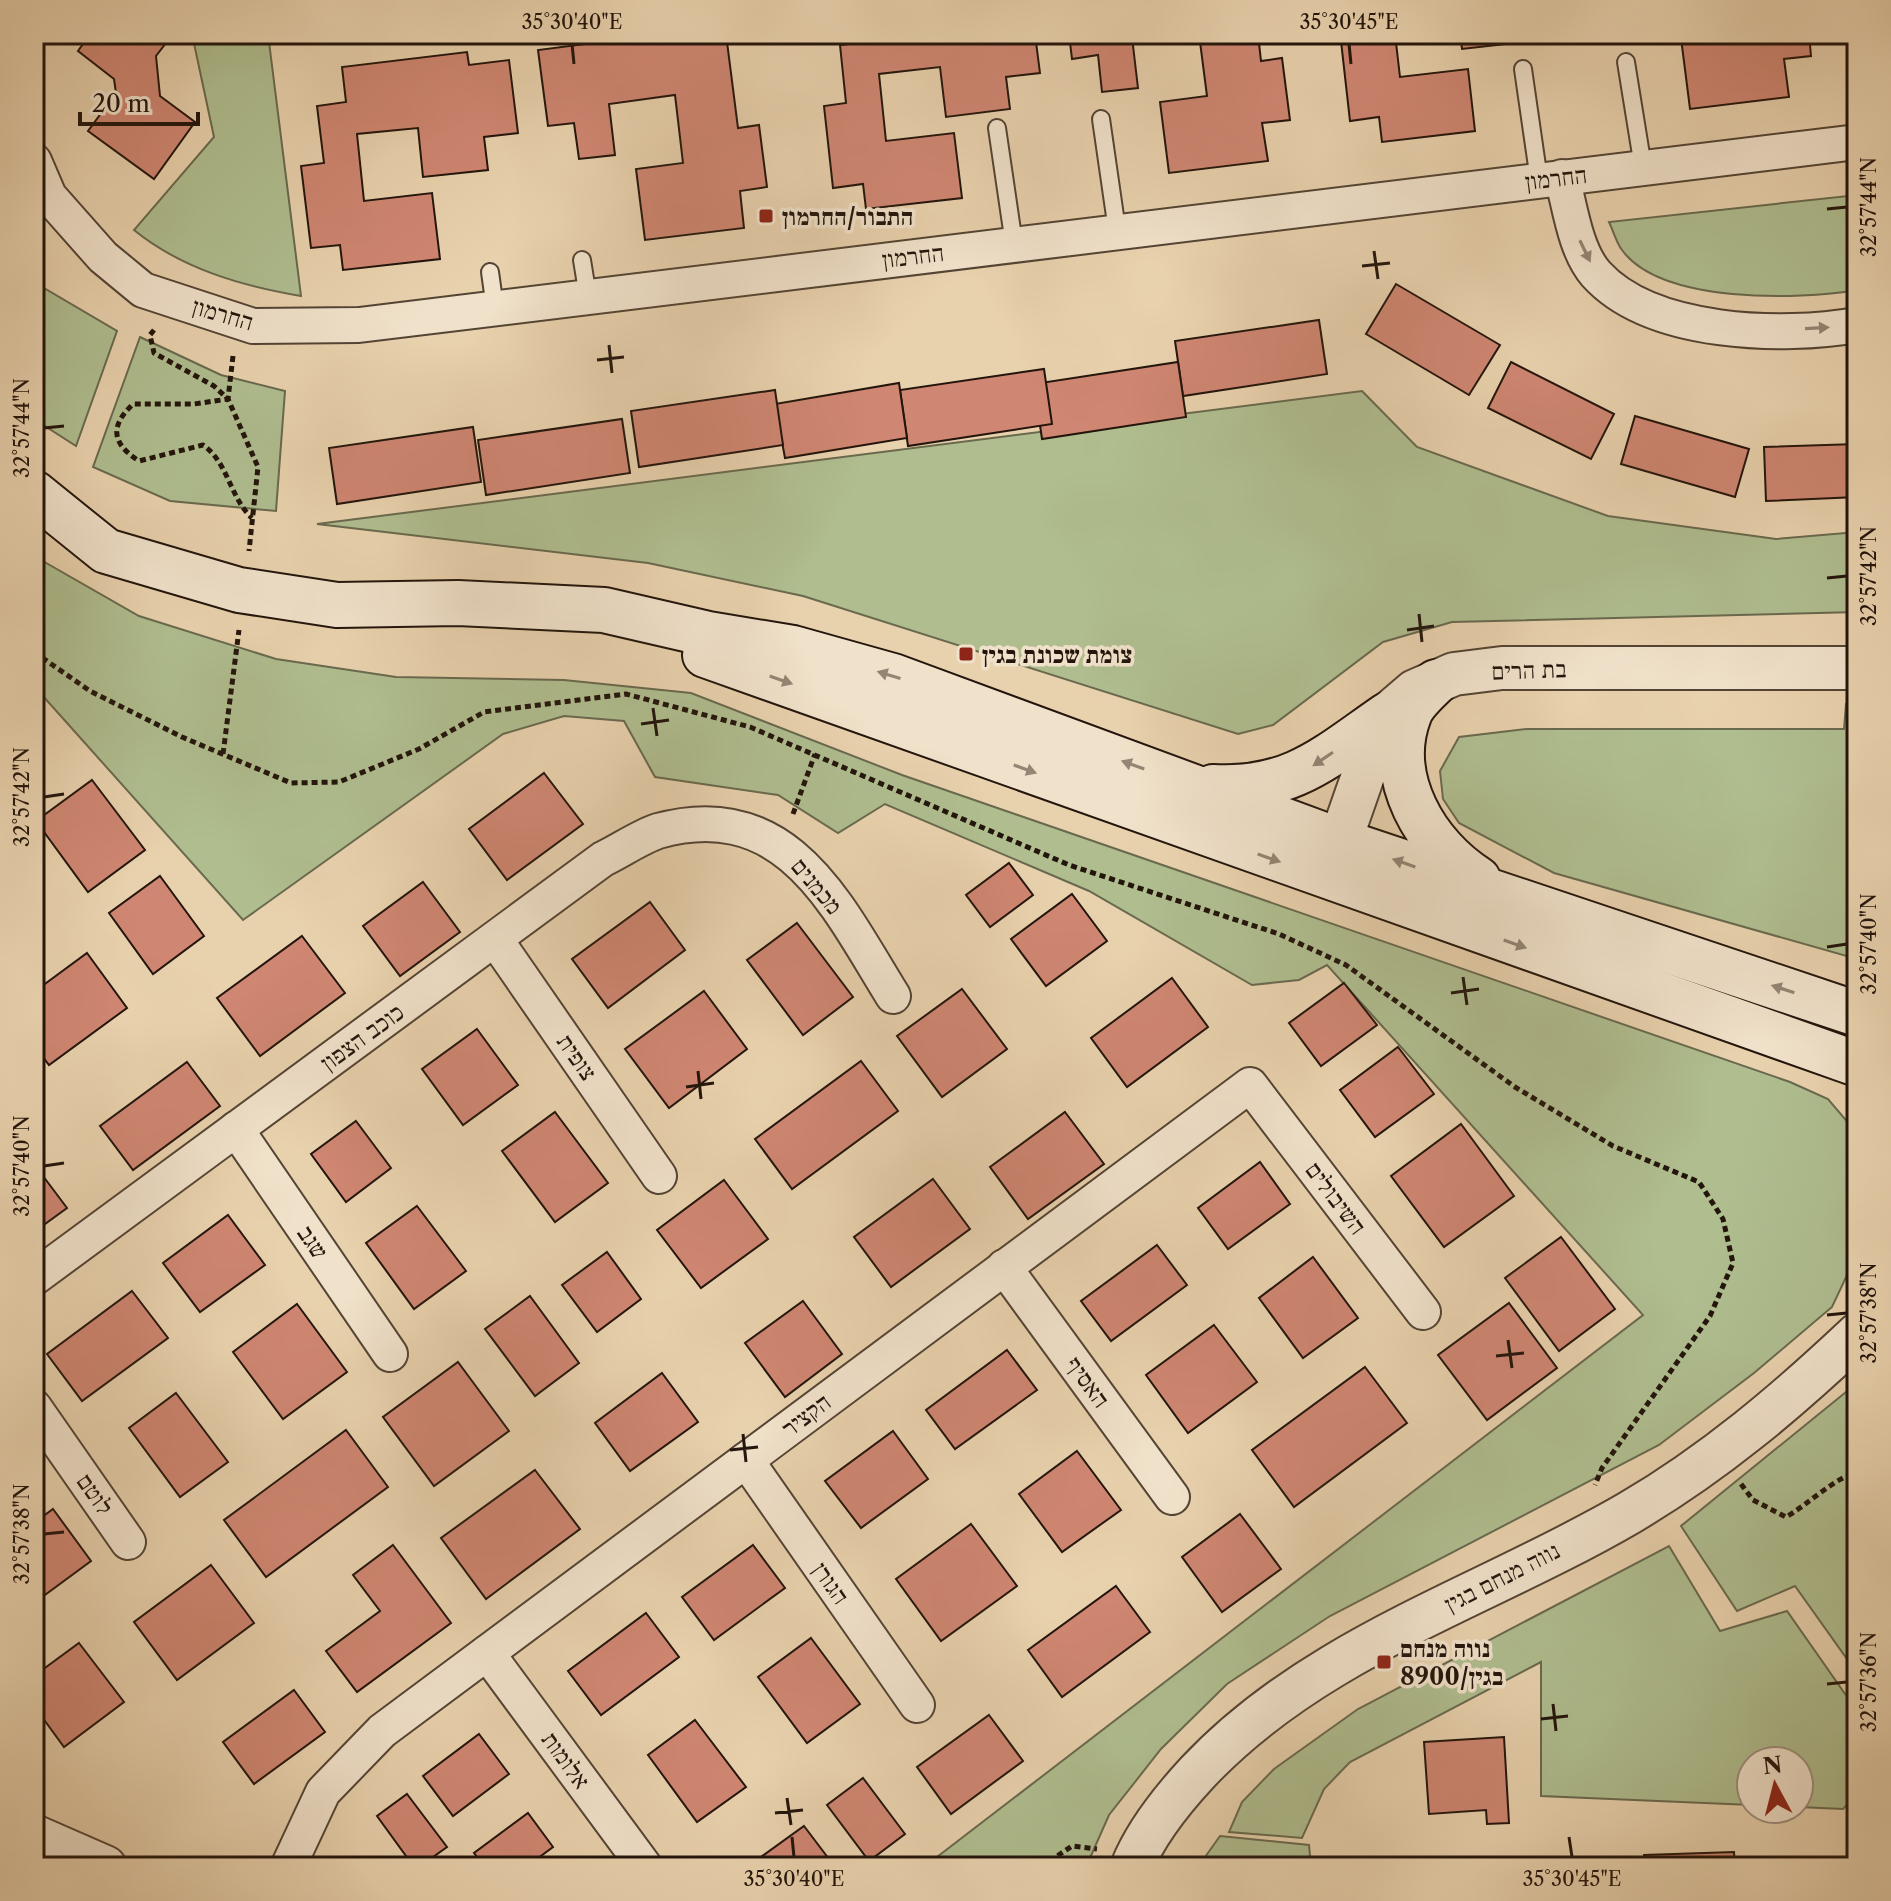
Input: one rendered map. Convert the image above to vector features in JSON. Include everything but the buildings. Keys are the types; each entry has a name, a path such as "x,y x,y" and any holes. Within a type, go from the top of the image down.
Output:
{"main road":[{"path":"34,493 106,551 239,590 337,605 458,603 604,610 708,634 793,648 893,676 1188,786 1334,860 1507,898 1857,1014"},
{"path":"604,610 697,652 1334,860 1857,1064"},
{"path":"1436,682 1410,711 1401,742 1406,785 1416,813 1458,867 1507,898"},
{"path":"1188,786 1242,788 1279,782 1310,768 1387,715"},
{"path":"1794,1042 1857,1078"}],"street":[{"name":"החרמון","path":"34,161 49,196 103,257 143,290 253,326 359,325 1857,142"},
{"path":"1551,178 1596,274 1633,300 1684,323 1757,331 1857,325"},
{"name":"בת הרים","path":"1387,715 1415,691 1454,674 1502,668 1857,668"},
{"path":"1334,860 1387,715"},
{"name":"מכמנים","path":"704,826 746,830 781,845 827,891 893,996"},
{"name":"כוכב הצפון","path":"34,1278 603,859 657,832 704,826"},
{"name":"צופית","path":"495,939 659,1176"},
{"name":"הקציר","path":"288,1867 323,1792 382,1731 1250,1085"},
{"name":"השיבולים","path":"1250,1085 1423,1312"},
{"name":"שגב","path":"236,1129 390,1354"},
{"name":"האסיף","path":"1004,1267 1172,1497"},
{"name":"נווה מנחם בגין","path":"1135,1860 1176,1795 1224,1744 1281,1699 1339,1660 1627,1514 1720,1454 1857,1335"},
{"name":"לוטם","path":"34,1407 128,1542"},
{"name":"הגורן","path":"746,1460 917,1705"},
{"name":"אלומות","path":"487,1653 645,1867"},
{"path":"34,1836 105,1867"}],"lane":[{"path":"1626,62 1643,167"},
{"path":"1523,69 1551,178"},
{"path":"1101,119 1117,230"},
{"path":"997,128 1014,244"},
{"path":"582,260 588,297"},
{"path":"490,272 495,308"}],"path":[{"path":"159,322 150,335 154,353 214,386 228,399 258,467 248,555"},
{"path":"228,399 234,347 253,326"},
{"path":"228,399 194,404 133,404 119,417 116,434 122,451 139,461 203,445 214,453 241,508 252,518"},
{"path":"223,754 239,625"},
{"path":"34,652 90,691 291,783 339,782 419,749 484,712 626,694 750,727 1069,865 1279,934 1346,965 1515,1087 1613,1146 1699,1182 1723,1219 1733,1263 1710,1316 1602,1468 1568,1544"},
{"path":"781,845 815,754"},
{"path":"1720,1454 1753,1500 1786,1517 1813,1502 1845,1474 1857,1473"},
{"path":"1041,1867 1072,1846 1135,1860"}],"green space":[{"path":"192,34 268,34 301,296 213,274 172,255 134,230 214,137"},
{"path":"1857,195 1857,290 1832,293 1801,296 1732,294 1667,280 1641,268 1622,250 1609,222"},
{"path":"34,276 44,288 117,331 76,446 34,419"},
{"path":"140,337 221,375 285,391 276,511 170,501 93,467"},
{"path":"1362,391 1417,447 1608,516 1776,539 1857,532 1857,612 1452,622 1383,642 1273,725 1238,734 803,596 648,563 317,524"},
{"path":"34,556 139,616 276,659 396,677 564,680 691,693 902,775 1790,1082 1828,1099 1857,1133 1857,1254 1832,1307 1754,1373 1659,1445 1330,1616 1227,1684 1161,1749 1109,1815 1086,1867 924,1867 1643,1315 1327,965 1299,980 1252,985 1089,891 885,804 838,833 778,795 655,777 624,721 564,716 503,734 243,920 34,686"},
{"path":"1846,704 1857,704 1857,959 1554,873 1459,823 1443,799 1440,771 1459,737 1527,729 1844,729"},
{"path":"1857,1383 1857,1673 1795,1586 1737,1611 1681,1526"},
{"path":"1669,1546 1720,1631 1787,1611 1857,1711 1857,1794 1843,1809 1815,1808 1815,1745 1735,1745 1735,1804 1541,1796 1541,1662 1350,1762 1324,1789 1302,1838 1229,1832 1242,1802 1274,1769 1358,1709"},
{"path":"1220,1836 1309,1845 1311,1867 1198,1867"}],"place":[{"name":"התבור/החרמון","path":"766,216"},
{"name":"צומת שכונת בגין","path":"966,654"},
{"name":"נווה מנחם בגין/8900","path":"1384,1662"}]}
